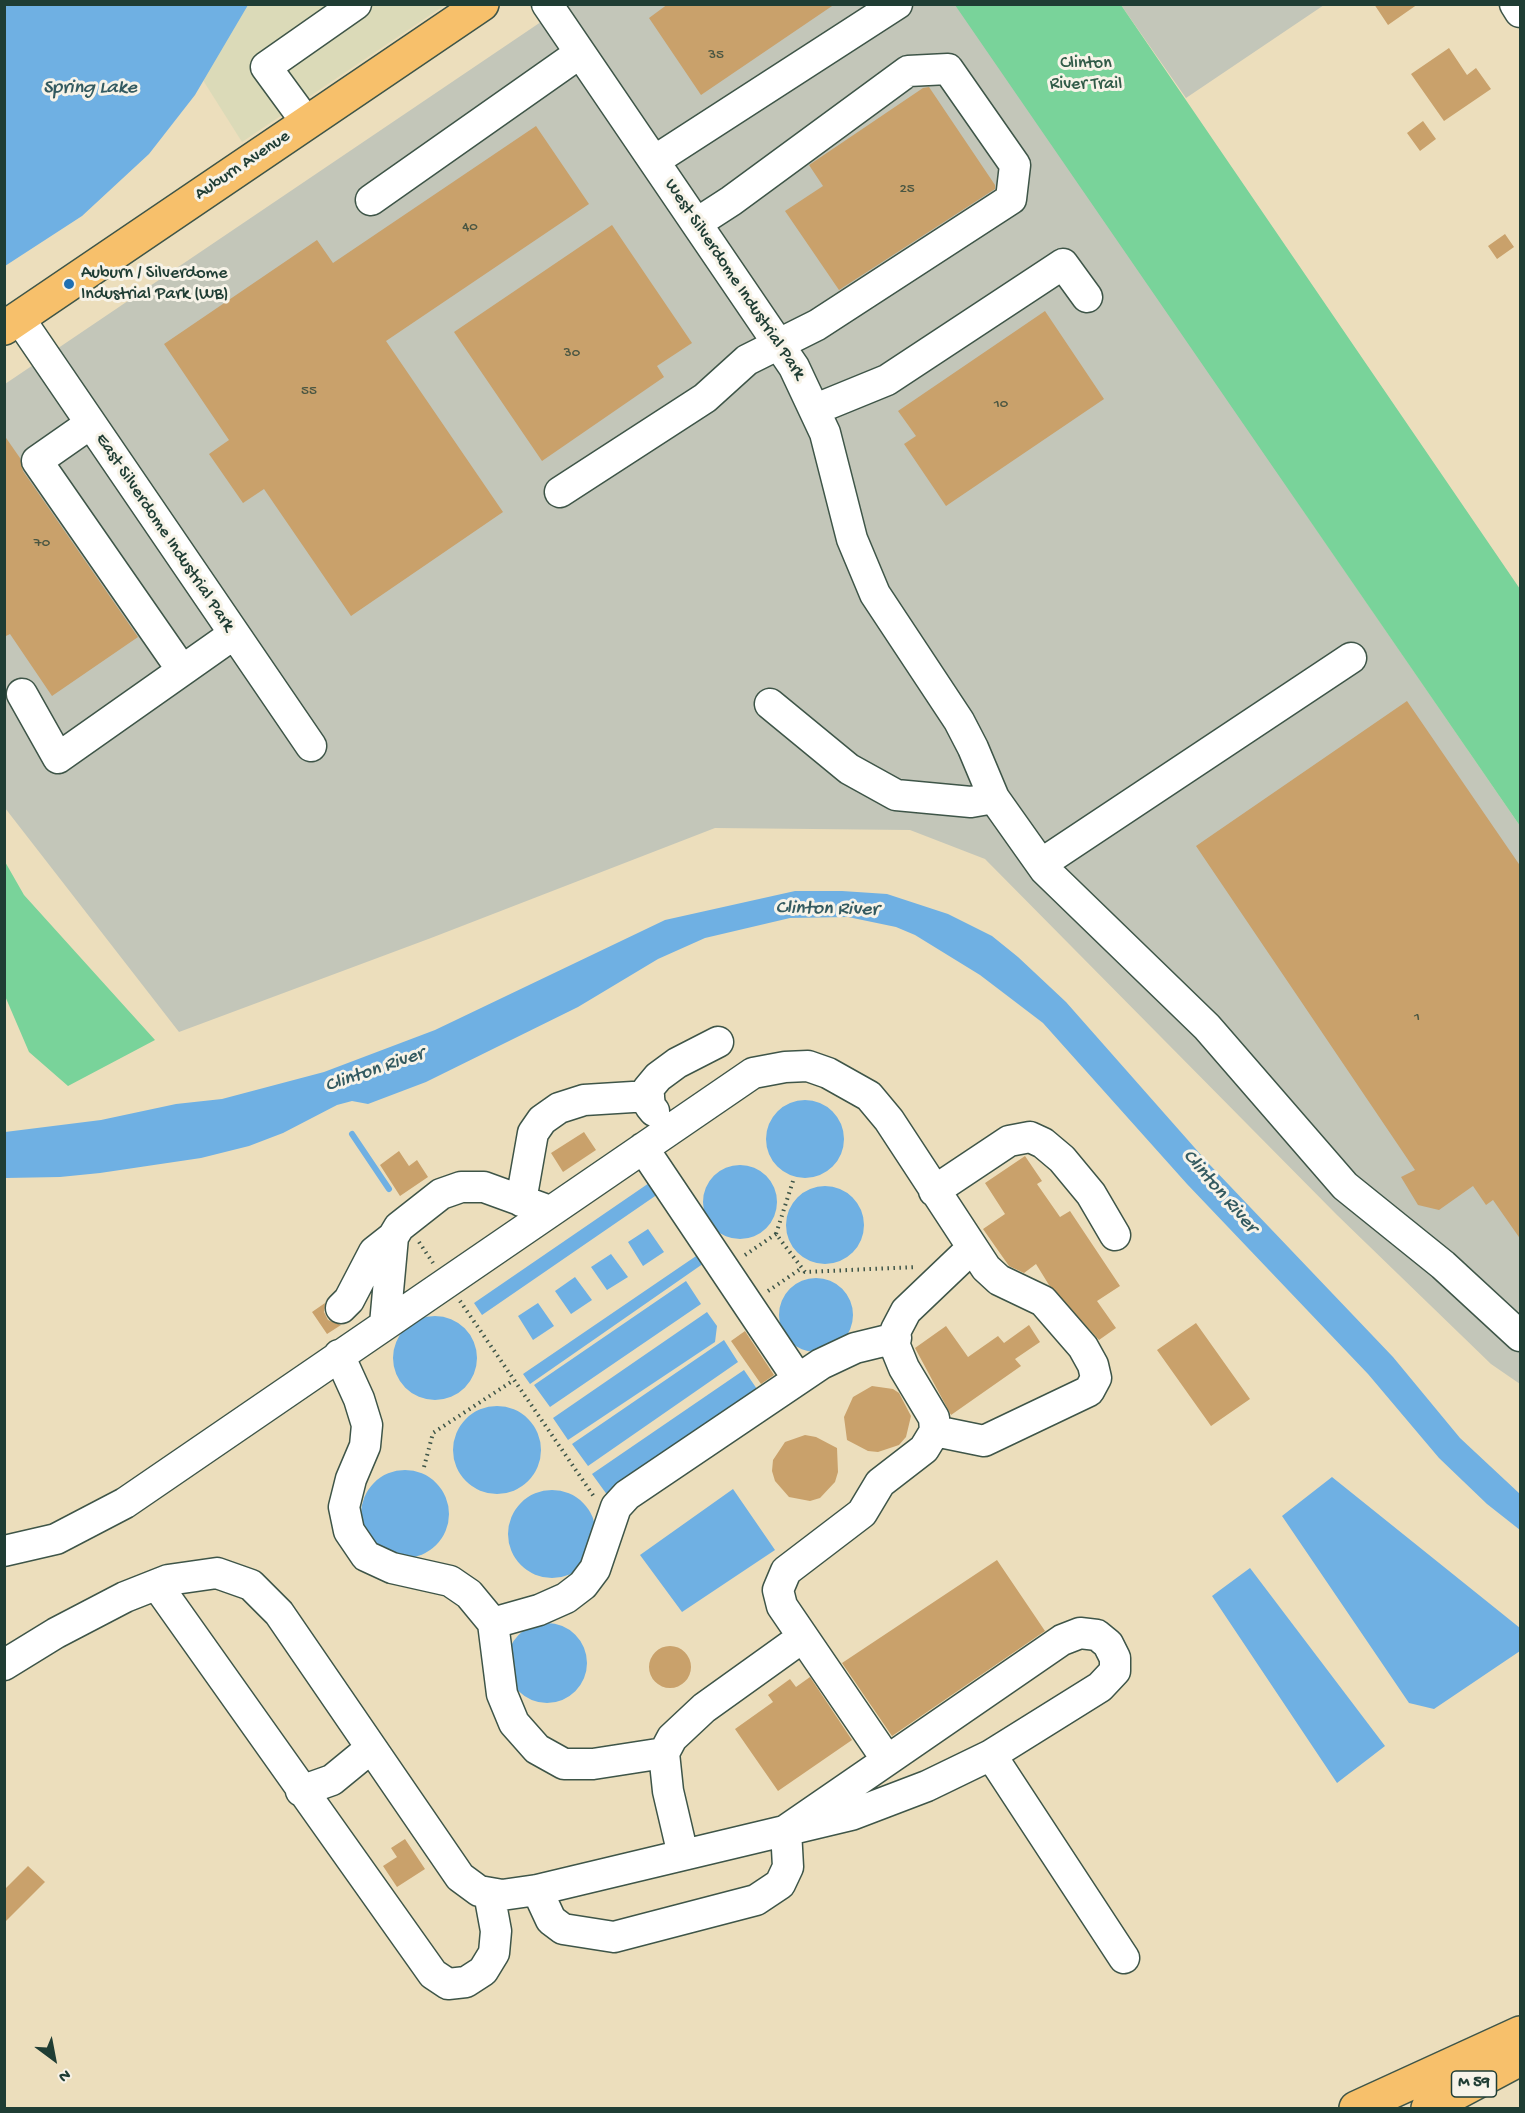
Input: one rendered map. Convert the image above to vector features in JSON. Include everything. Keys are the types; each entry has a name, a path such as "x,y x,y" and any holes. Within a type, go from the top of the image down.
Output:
{"main road":[{"name":"Auburn Avenue","path":"12,323 482,4"},
{"path":"1356,2109 1521,2033"},
{"name":"M 59","path":"1428,2109 1521,2059"}],"street":[{"path":"307,123 266,67 356,4"},
{"name":"West Silverdome Industrial Park","path":"547,4 780,345 816,409 834,461 852,539 868,579 894,625 974,748 994,798 1041,864 1207,1027 1345,1186 1515,1320"},
{"path":"654,161 897,4"},
{"path":"1515,4 1521,12"},
{"path":"371,200 580,53"},
{"path":"560,492 705,398 747,360 817,325 1011,199 1015,165 948,69 908,71 731,201 697,223"},
{"path":"816,409 887,380 1063,264 1087,297"},
{"name":"East Silverdome Industrial Park","path":"12,323 90,424 311,746"},
{"path":"90,424 37,461 182,670"},
{"path":"22,694 58,758 234,634"},
{"path":"1041,864 1351,658"},
{"path":"770,704 849,769 896,795 971,802 994,798"},
{"path":"670,1129 650,1107 648,1089 658,1077 677,1063 718,1042"},
{"path":"4,1551 57,1539 125,1503 753,1072 785,1067 808,1066 848,1082 869,1096 889,1120 934,1191 963,1257 986,1268 999,1281 1043,1301 1083,1347 1094,1365 1096,1378 1089,1391 984,1441 935,1431"},
{"path":"521,1201 532,1133 542,1120 559,1108 584,1100 649,1096"},
{"path":"934,1191 1009,1141 1030,1137 1043,1143 1062,1159 1091,1194 1115,1235"},
{"path":"643,1148 798,1379"},
{"path":"341,1308 349,1300 374,1252 441,1194 461,1187 484,1187 550,1211"},
{"path":"385,1324 399,1230"},
{"path":"887,1760 782,1606 778,1590 786,1570 862,1513 880,1483 924,1449 935,1431 934,1418 899,1357 895,1346 896,1330 906,1311 963,1257"},
{"path":"493,1623 539,1610 566,1598 583,1586 595,1569 616,1508 627,1495 821,1364 855,1348 896,1338"},
{"path":"339,1355 359,1399 367,1425 365,1446 351,1479 344,1507 349,1531 366,1556 392,1568 450,1581 469,1594 493,1623 502,1694 514,1723 537,1749 564,1764 593,1764 664,1753"},
{"path":"4,1665 125,1597 168,1580 218,1573 250,1585 279,1613 460,1877 479,1891 502,1895 537,1890 851,1815 927,1786 991,1755 1101,1687 1115,1671 1115,1658 1108,1644 1097,1635 1080,1633 1062,1640 786,1830"},
{"path":"156,1585 433,1974 448,1984 466,1982 483,1971 494,1953 496,1931 489,1893"},
{"path":"683,1855 668,1791 664,1753 672,1738 704,1708 803,1637"},
{"path":"301,1791 332,1780 371,1748"},
{"path":"991,1755 1124,1958"},
{"path":"537,1890 551,1920 563,1929 614,1937 756,1900 780,1884 788,1867 786,1830"}],"path":[{"path":"724,1270 776,1234 793,1181"},
{"path":"399,1230 446,1282 612,1523"},
{"path":"776,1234 805,1272 963,1257"},
{"path":"748,1305 802,1268"},
{"path":"424,1467 433,1433 514,1380"}],"shaded area":[{"path":"160,4 445,5 242,142 158,9"},
{"path":"566,5 966,5 1303,510 1520,826 1520,1384 1491,1364 1337,1215 985,859 910,830 715,828 179,1032 5,808 5,384"},
{"path":"1121,5 1324,5 1186,98"}],"green space":[{"name":"Clinton River Trail","path":"955,5 1121,5 1520,589 1520,826"},
{"path":"4,860 24,895 155,1040 68,1086 29,1052 5,996"}],"water":[{"name":"Spring Lake","path":"5,4 248,5 195,95 149,154 82,216 5,266"},
{"name":"Clinton River","path":"795,891 887,894 948,914 992,936 1018,957 1066,1002 1209,1164 1393,1357 1460,1438 1520,1494 1520,1530 1487,1504 1439,1458 1368,1374 1187,1184 1043,1023 980,975 915,935 896,927 848,917 790,918 705,938 658,959 578,1007 426,1082 368,1104 352,1101 337,1105 283,1133 249,1146 201,1158 100,1173 60,1177 5,1178 5,1132 101,1120 176,1104 222,1099 324,1072 435,1030 665,920"},
{"path":"805,1100 820,1103 832,1112 841,1124 844,1139 841,1154 832,1166 820,1175 805,1178 790,1175 778,1166 769,1154 766,1139 769,1124 778,1112 790,1103"},
{"path":"733,1165 747,1165 761,1171 771,1181 777,1195 777,1209 771,1223 761,1233 747,1239 733,1239 719,1233 709,1223 703,1209 703,1195 709,1181 719,1171"},
{"path":"652,1181 661,1192 482,1315 474,1303"},
{"path":"817,1186 833,1186 847,1192 858,1203 864,1217 864,1233 858,1247 847,1258 833,1264 817,1264 803,1258 792,1247 786,1233 786,1217 792,1203 803,1192"},
{"path":"648,1229 664,1252 643,1266 628,1242"},
{"path":"702,1252 707,1261 530,1384 523,1374"},
{"path":"611,1254 628,1277 607,1290 591,1267"},
{"path":"575,1277 592,1300 571,1314 555,1291"},
{"path":"816,1278 830,1281 842,1289 850,1301 853,1315 850,1329 842,1341 830,1349 816,1352 802,1349 790,1341 782,1329 779,1315 782,1301 790,1289 802,1281"},
{"path":"686,1281 701,1304 550,1407 534,1385"},
{"path":"538,1303 554,1326 533,1340 518,1316"},
{"path":"707,1312 717,1326 715,1342 568,1440 553,1418"},
{"path":"435,1316 451,1319 465,1328 474,1342 477,1358 474,1374 465,1388 451,1397 435,1400 419,1397 405,1388 396,1374 393,1358 396,1342 405,1328 419,1319"},
{"path":"724,1340 738,1362 588,1466 572,1444"},
{"path":"744,1370 759,1392 608,1496 592,1474"},
{"path":"497,1406 514,1410 528,1419 537,1433 541,1450 537,1467 528,1481 514,1490 497,1494 480,1490 466,1481 457,1467 453,1450 457,1433 466,1419 480,1410"},
{"path":"405,1470 422,1474 436,1483 445,1497 449,1514 445,1531 436,1545 422,1554 405,1558 388,1554 374,1545 365,1531 361,1514 365,1497 374,1483 388,1474"},
{"path":"1332,1477 1520,1628 1520,1651 1434,1709 1409,1703 1282,1516"},
{"path":"733,1489 775,1550 682,1612 640,1555"},
{"path":"552,1490 577,1497 589,1509 596,1534 589,1559 577,1571 552,1578 527,1571 515,1559 508,1534 515,1509 527,1497"},
{"path":"1250,1568 1385,1746 1337,1783 1212,1596"},
{"path":"547,1623 562,1626 575,1635 584,1648 587,1663 584,1678 575,1691 562,1700 547,1703 532,1700 519,1691 510,1678 507,1663 510,1648 519,1635 532,1626"}],"building":[{"path":"668,4 835,4 701,95 649,18"},
{"path":"1374,4 1418,4 1388,25"},
{"path":"1449,48 1467,75 1476,68 1491,89 1444,121 1411,74"},
{"path":"929,87 995,185 995,189 839,290 785,211 823,186 809,165 923,88"},
{"path":"1423,121 1436,139 1420,151 1407,133"},
{"path":"536,126 589,204 386,341 503,512 351,616 264,489 243,503 209,454 229,440 164,344 317,240 333,263"},
{"path":"612,225 692,343 657,366 664,377 542,461 454,332"},
{"path":"1505,234 1514,247 1497,259 1488,246"},
{"path":"1045,311 1104,399 946,506 904,444 916,436 898,411"},
{"path":"4,435 20,458 23,471 138,637 52,696 10,634 4,637"},
{"path":"1407,701 1521,867 1521,1240 1493,1200 1486,1205 1473,1186 1439,1210 1418,1205 1401,1177 1415,1170 1196,846"},
{"path":"584,1132 596,1150 563,1172 551,1153"},
{"path":"399,1151 409,1166 417,1160 428,1177 400,1196 380,1165"},
{"path":"1025,1156 1042,1181 1037,1184 1060,1217 1070,1211 1120,1286 1097,1301 1116,1328 1099,1340 1049,1285 1036,1264 1024,1273 1009,1266 983,1229 1005,1214 985,1183"},
{"path":"325,1303 324,1312 328,1320 341,1325 327,1334 312,1312"},
{"path":"1196,1323 1250,1399 1211,1426 1157,1350"},
{"path":"1029,1325 1040,1342 1015,1359 1021,1366 951,1415 915,1348 946,1326 968,1357 998,1336 1004,1343"},
{"path":"745,1331 774,1375 761,1384 731,1341"},
{"path":"872,1386 893,1389 899,1393 911,1416 906,1437 899,1445 878,1452 868,1451 847,1440 844,1417 853,1397"},
{"path":"805,1435 816,1437 837,1448 838,1472 835,1482 820,1498 810,1501 789,1497 775,1481 772,1471 773,1460 785,1442"},
{"path":"997,1560 1045,1631 892,1736 842,1663"},
{"path":"670,1646 684,1653 691,1667 684,1681 670,1688 656,1681 649,1667 656,1653"},
{"path":"810,1677 852,1740 778,1791 735,1729 773,1702 768,1695 790,1679 796,1687"},
{"path":"405,1839 425,1869 397,1887 383,1866 397,1857 391,1848"},
{"path":"28,1866 45,1882 4,1923 4,1890"}],"waterway":[{"path":"352,1134 389,1189"}],"place":[{"name":"Auburn / Silverdome Industrial Park (WB)","path":"69,284"}]}
